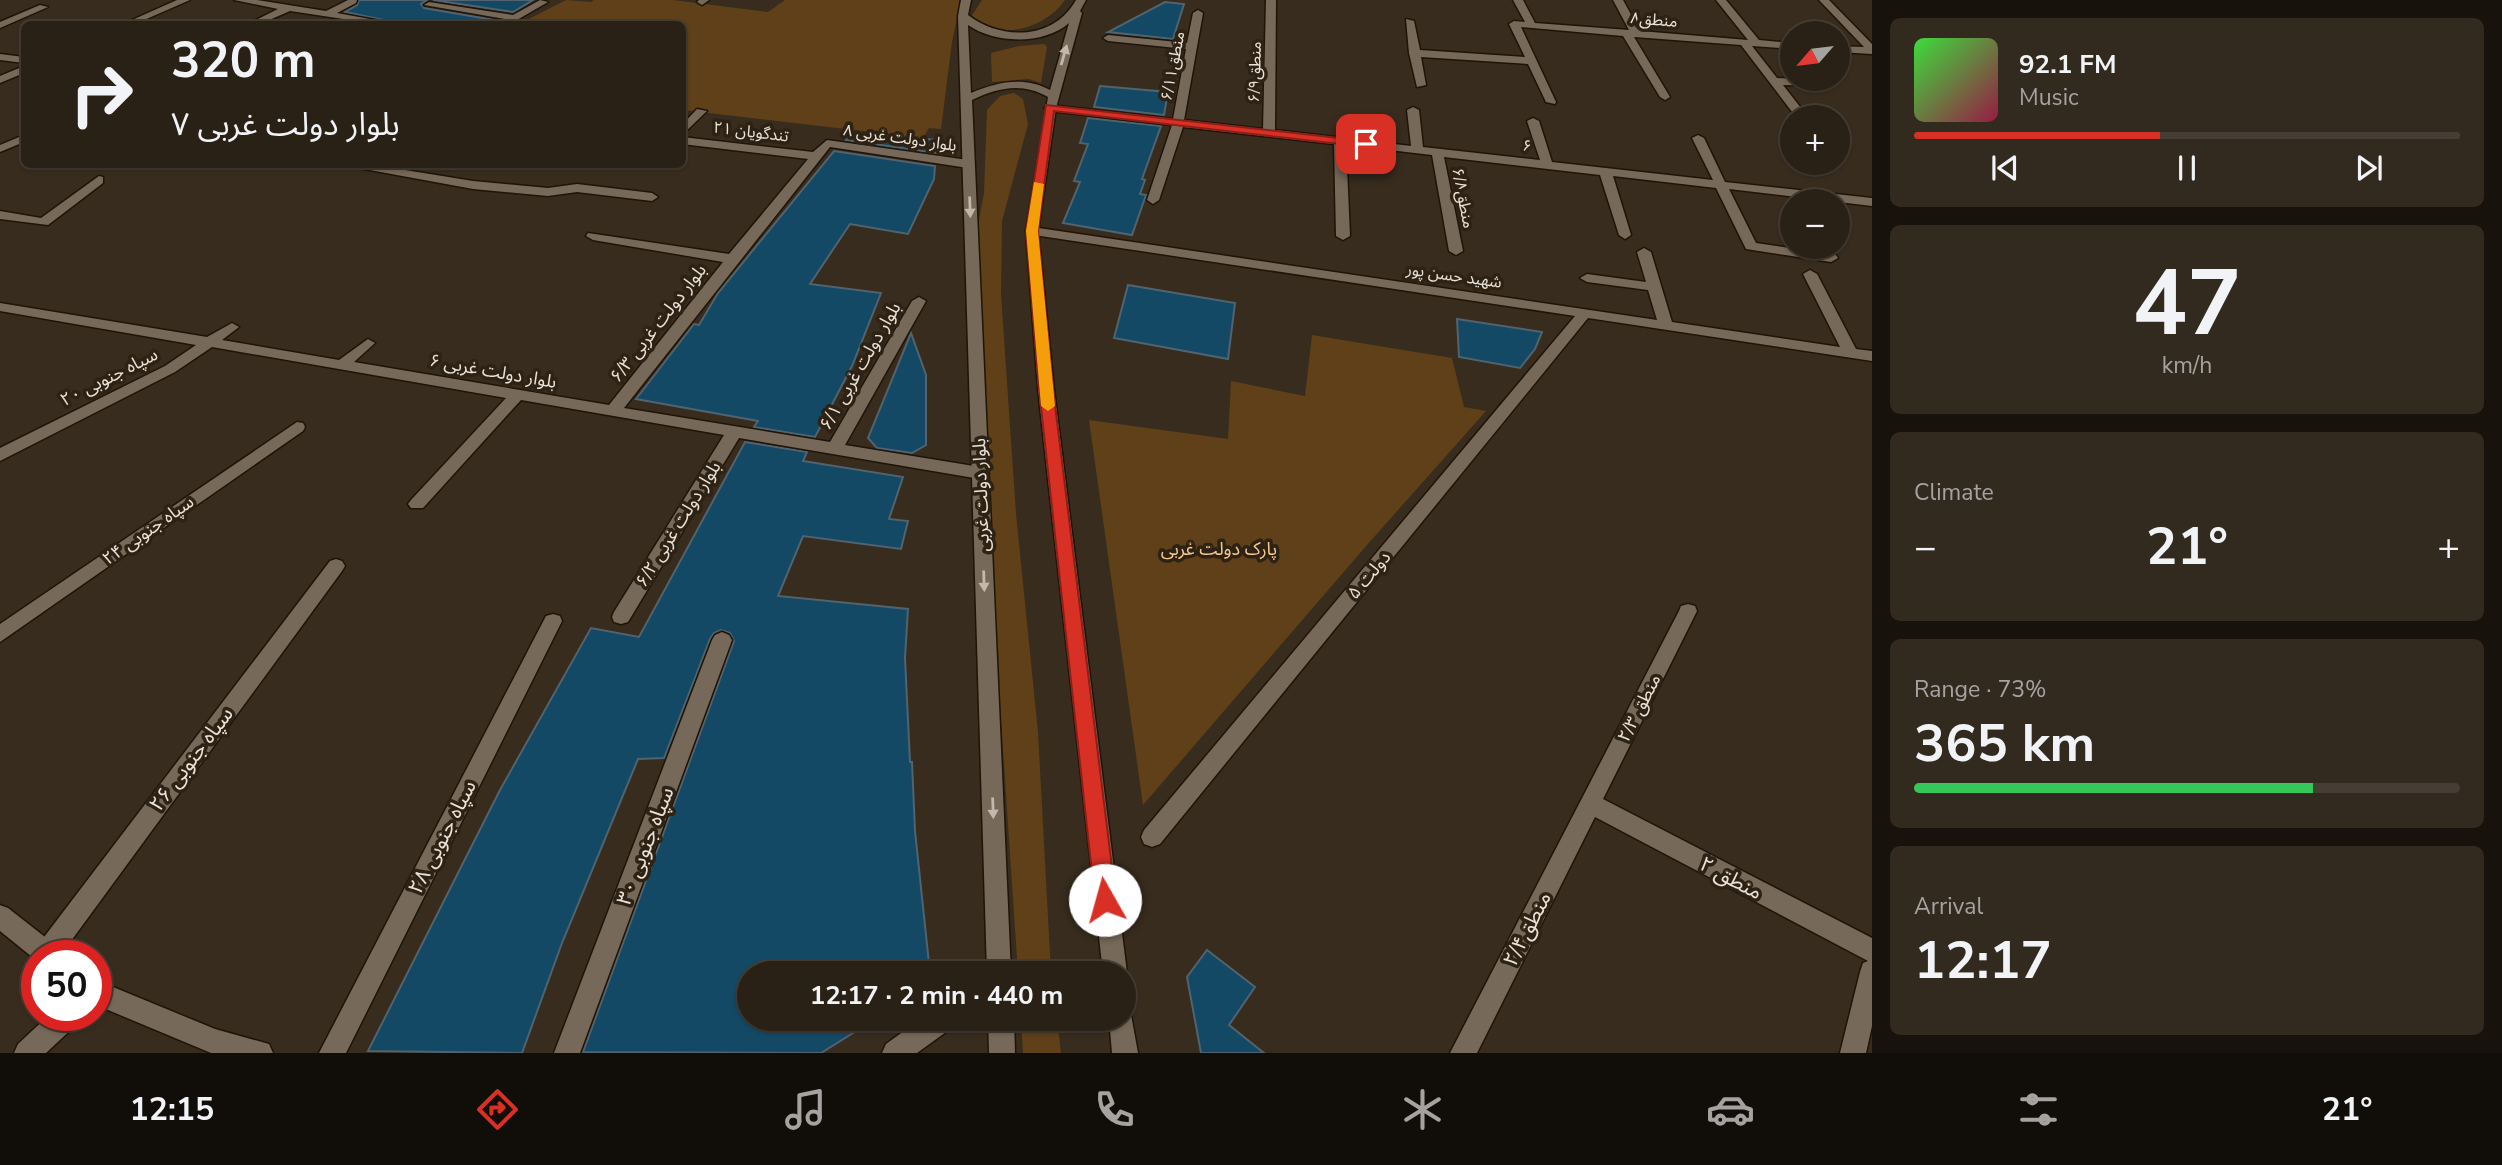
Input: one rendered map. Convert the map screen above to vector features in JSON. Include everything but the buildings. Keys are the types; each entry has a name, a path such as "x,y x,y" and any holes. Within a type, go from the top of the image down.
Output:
{"street":[{"path":"135,21 185,0"},
{"path":"239,0 372,21"},
{"path":"259,21 305,0"},
{"path":"1518,0 1531,25"},
{"path":"1618,0 1632,34 1665,97"},
{"path":"1721,0 1793,105"},
{"path":"1824,0 1869,51 1872,61"},
{"path":"327,14 353,1"},
{"path":"509,21 542,2"},
{"path":"429,5 515,18"},
{"path":"964,8 973,26 990,33 1012,36 1033,34 1063,24 1079,6"},
{"path":"1079,6 1051,102 1032,231 1046,389 1114,961"},
{"name":"منطق۶/۹","path":"1269,134 1272,6"},
{"path":"0,25 43,7"},
{"name":"بلوار دولت غربی","path":"964,8 999,961"},
{"name":"منطق۶/۱۱","path":"1153,200 1178,124 1198,13"},
{"path":"1409,21 1421,85"},
{"name":"منطق۸","path":"1531,61 1514,24 1780,45"},
{"path":"1108,38 1192,47"},
{"path":"1850,50 1869,51"},
{"path":"1413,53 1531,61 1552,102"},
{"path":"0,57 21,60"},
{"path":"0,80 21,70"},
{"path":"1774,81 1780,81"},
{"name":"۶","path":"966,99 995,85 1018,83 1041,87 1051,102 1178,124 1872,202"},
{"path":"1413,110 1417,150"},
{"path":"686,128 701,111"},
{"path":"1533,121 1546,164"},
{"path":"1698,138 1751,246 1780,250"},
{"path":"0,149 21,139"},
{"name":"۲۱ تندگویان","path":"686,140 815,156"},
{"path":"1340,141 1343,236"},
{"name":"بلوار دولت غربی ۸","path":"827,143 968,164"},
{"name":"بلوار دولت غربی ۶/۳","path":"613,411 827,143"},
{"name":"منطق۶/۸","path":"1437,152 1456,251"},
{"path":"368,168 473,185 548,192 577,188 652,197"},
{"path":"1605,170 1625,235"},
{"path":"0,215 43,222 99,180"},
{"name":"شهید حسن پور","path":"1032,231 1872,356"},
{"path":"593,236 732,259"},
{"path":"1644,252 1665,324"},
{"path":"1810,274 1851,352"},
{"path":"1587,278 1654,287"},
{"name":"بلوار دولت غربی ۶/۱","path":"834,449 919,302"},
{"name":"بلوار دولت غربی ۶","path":"0,307 980,473"},
{"name":"۵ دولت","path":"1152,836 1585,313"},
{"name":"۲۰ سپاه جنوبی","path":"0,454 170,369 232,327"},
{"path":"342,365 368,343"},
{"path":"417,504 517,395"},
{"name":"۲۴ سپاه جنوبی","path":"0,634 297,427"},
{"name":"بلوار دولت غربی ۶/۲","path":"621,617 734,431"},
{"name":"۲۶ سپاه جنوبی","path":"58,940 336,566"},
{"name":"منطق ۲/۳","path":"1591,804 1688,611"},
{"name":"۲۸ سپاه جنوبی","path":"332,1053 553,621"},
{"name":"۳۰ سپاه جنوبی","path":"567,1053 722,640"},
{"name":"منطق ۲","path":"1591,804 1872,951"},
{"name":"منطق۲/۴","path":"1463,1053 1591,804"},
{"path":"0,916 30,940"},
{"path":"1853,1053 1872,972"},
{"path":"112,999 215,1042 260,1053"},
{"path":"27,1053 51,1031"},
{"path":"895,1053 926,1031"},
{"path":"1001,1031 1002,1053"},
{"path":"1122,1031 1125,1053"}],"green space":[{"path":"566,0 673,0 768,12 785,0 961,0 952,42 941,129 929,128 923,138 686,110 686,21 525,21"},
{"path":"982,0 1065,0 1056,10 1034,25 1007,30 982,25 971,17"},
{"path":"1044,44 1047,47 1041,83 1029,79 992,82 991,53 1019,46"},
{"path":"1014,93 1023,99 1028,124 1002,221 1001,294 1016,514 1038,732 1050,961 1017,961 988,526 977,231 984,193 987,110 1000,96"},
{"name":"پارک دولت غربی","path":"1312,335 1452,358 1464,407 1486,411 1143,805 1089,420 1228,439 1231,381 1305,396"},
{"path":"1022,1031 1058,1031 1061,1053 1023,1053"}],"slow traffic":[{"path":"1038,184 1032,231 1048,406"}],"route":[{"path":"1105,900 1046,389 1032,231 1049,108 1366,144"}]}
